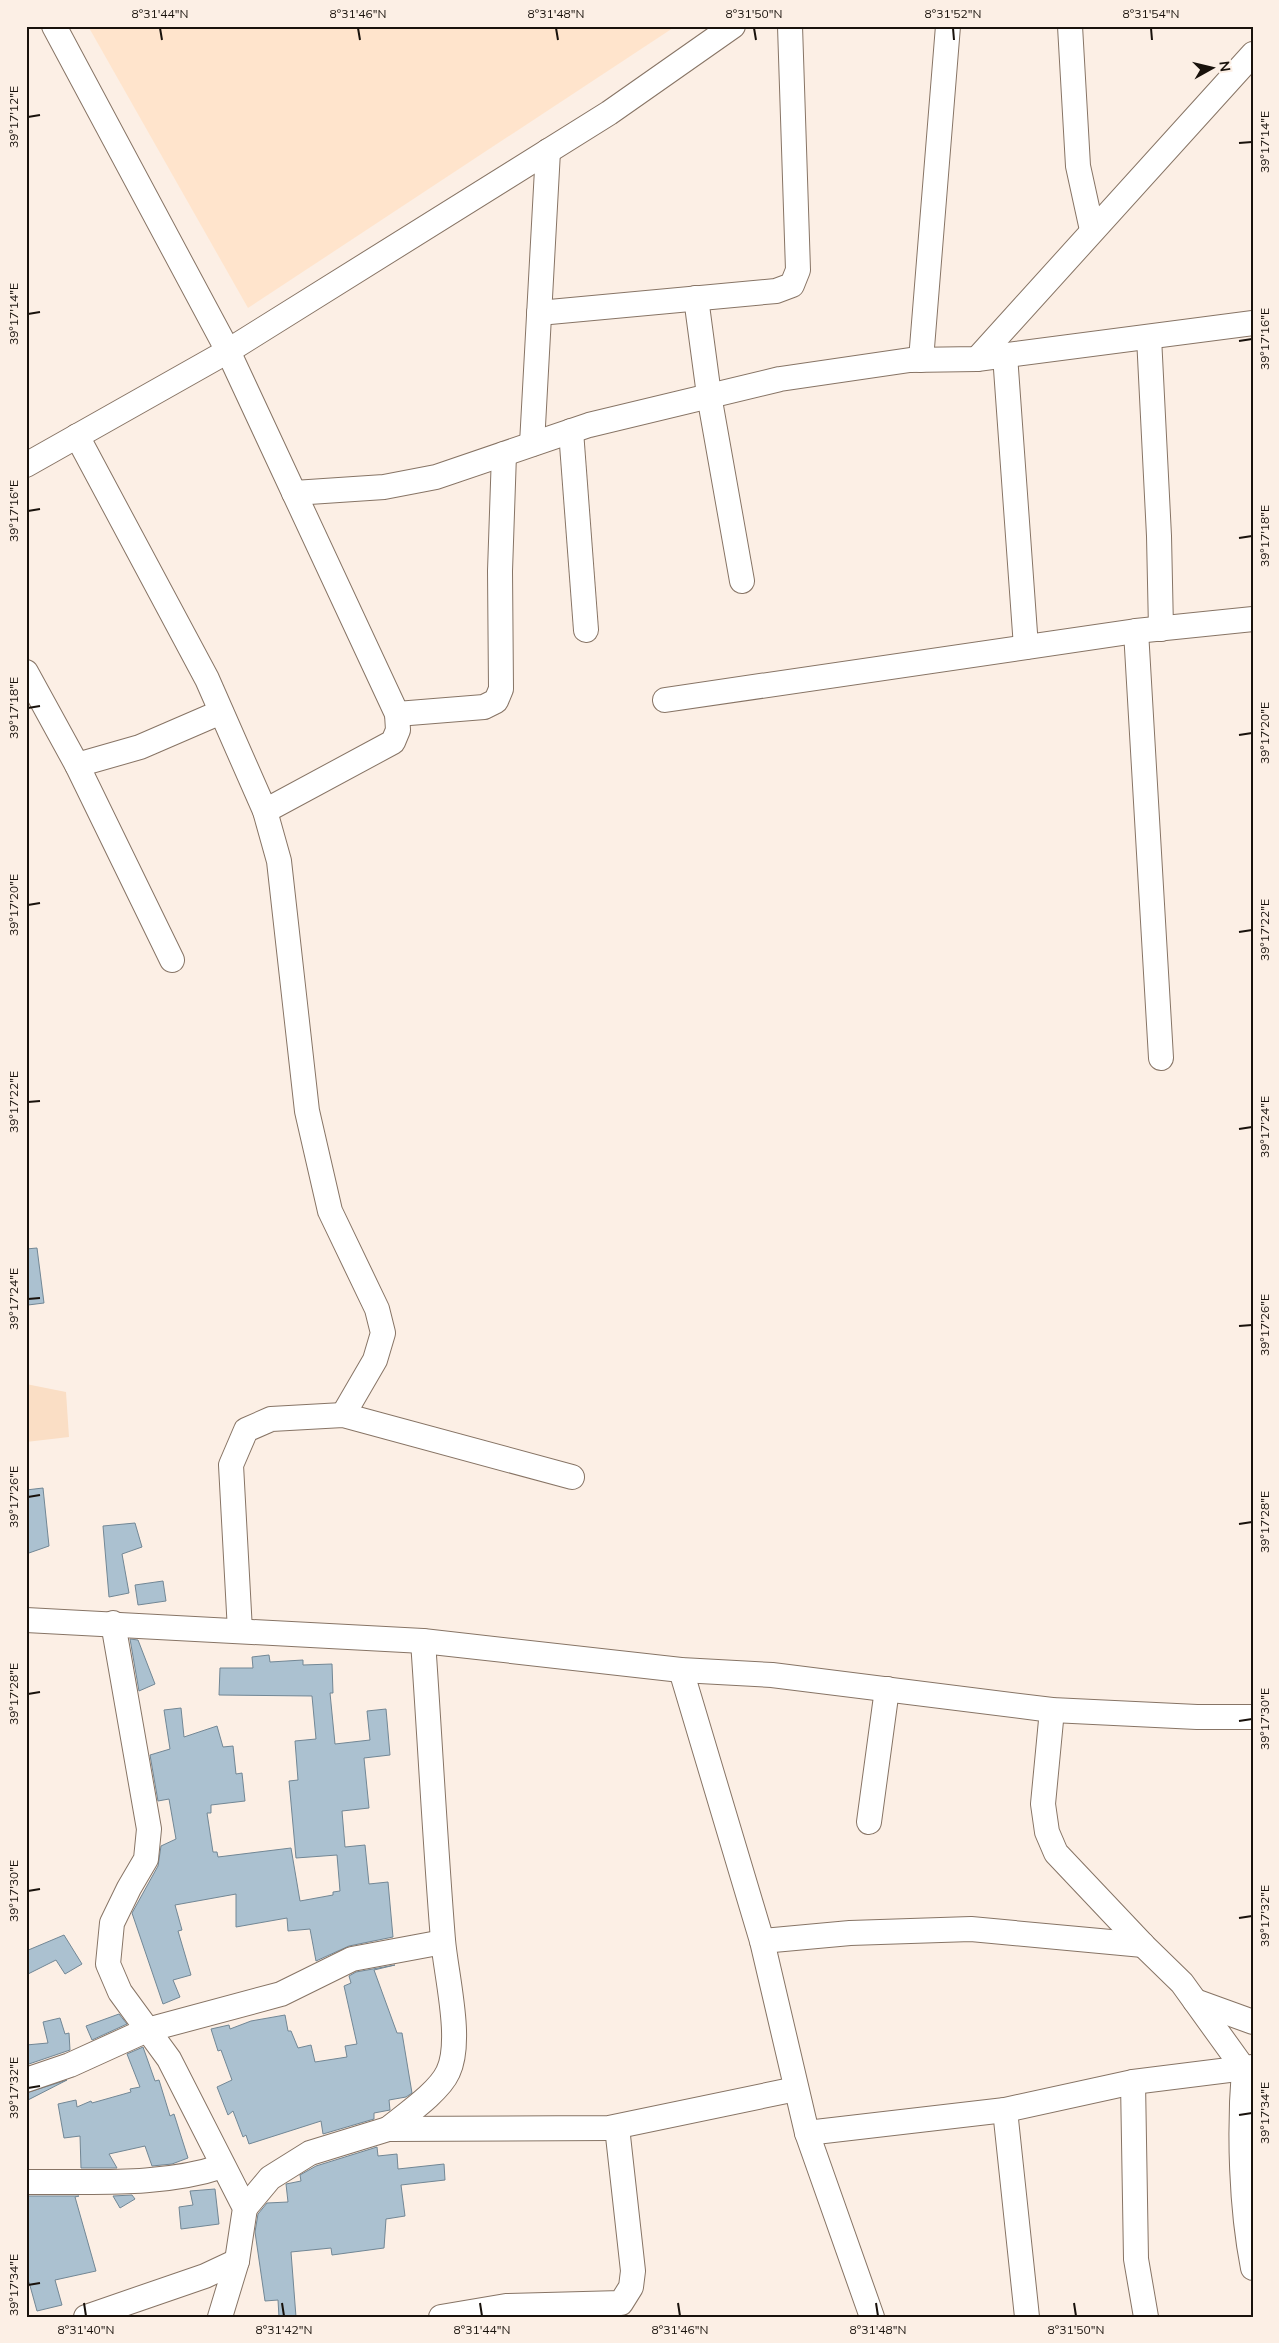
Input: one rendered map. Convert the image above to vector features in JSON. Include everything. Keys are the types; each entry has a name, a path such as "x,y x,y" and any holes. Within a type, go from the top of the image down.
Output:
{"street":[{"path":"54,26 228,351 397,714 398,730 393,742 265,810"},
{"path":"26,465 228,351 609,113 733,26"},
{"path":"539,313 776,291 792,285 798,270 790,26"},
{"path":"922,360 948,26"},
{"path":"1070,26 1078,166 1092,230"},
{"path":"977,359 1253,54"},
{"path":"532,444 548,151"},
{"path":"696,298 709,395 742,580"},
{"path":"294,493 393,485 436,477 571,431 709,395 780,379 922,360 977,359 1253,323"},
{"path":"1148,337 1159,536 1161,628"},
{"path":"1005,355 1026,647"},
{"path":"571,431 586,630"},
{"path":"77,436 207,679 265,810 279,861 307,1111 330,1211 377,1308 383,1333 375,1360 343,1415"},
{"path":"397,714 484,707 496,701 501,689 500,571 504,454"},
{"path":"665,700 1136,631 1253,619"},
{"path":"1136,631 1161,1058"},
{"path":"26,672 77,764 172,960"},
{"path":"77,764 140,748 221,712"},
{"path":"240,1630 231,1465 246,1430 271,1419 343,1415 572,1477"},
{"path":"26,1620 113,1623 423,1641 681,1670 772,1675 1052,1710 1197,1717 1253,1717"},
{"path":"113,1623 150,1829 146,1859 129,1888 112,1924 108,1964 120,1992 169,2059 246,2208"},
{"path":"388,2129 426,2098 448,2072 453,2052 453,2028 443,1942 423,1641"},
{"path":"681,1670 762,1941 807,2132 872,2317"},
{"path":"869,1822 887,1689"},
{"path":"1052,1710 1043,1804 1047,1832 1056,1853 1142,1946 1182,1983 1248,2068 1242,2113 1246,2235 1253,2268"},
{"path":"762,1941 850,1933 971,1930 1142,1946"},
{"path":"26,2080 70,2065 147,2030 281,1994 352,1959 443,1942"},
{"path":"1195,2000 1253,2022"},
{"path":"807,2132 1005,2110 1133,2082 1248,2068"},
{"path":"1133,2082 1136,2259 1146,2317"},
{"path":"220,2317 237,2261 246,2208 270,2178 310,2153 388,2129 617,2126 796,2089"},
{"path":"1005,2110 1027,2317"},
{"path":"442,2317 506,2306 621,2303 631,2287 633,2272 617,2126"},
{"path":"26,2182 140,2180 197,2174 223,2166"},
{"path":"86,2317 205,2276 237,2261"}],"shaded area":[{"path":"88,26 676,26 248,308"},
{"path":"26,1384 66,1392 69,1437 26,1442"}],"building":[{"path":"37,1248 44,1303 28,1305 26,1249"},
{"path":"43,1488 49,1546 26,1554 26,1490"},
{"path":"135,1523 142,1547 122,1554 129,1593 109,1597 103,1526"},
{"path":"163,1581 166,1601 138,1605 135,1585"},
{"path":"130,1639 138,1640 155,1684 139,1691"},
{"path":"269,1655 270,1662 303,1660 303,1665 332,1664 333,1693 330,1693 335,1744 370,1740 367,1711 386,1709 390,1755 364,1758 369,1808 342,1811 345,1847 365,1845 369,1884 388,1882 393,1937 349,1946 316,1961 310,1929 288,1931 287,1918 236,1927 236,1894 175,1905 182,1930 178,1931 191,1975 173,1980 180,1997 163,2004 132,1913 158,1866 161,1846 176,1839 169,1799 158,1801 150,1755 170,1749 164,1710 181,1708 184,1737 217,1726 223,1747 233,1746 236,1774 242,1773 245,1801 211,1805 211,1813 207,1813 213,1852 217,1852 218,1857 291,1848 300,1901 333,1895 333,1892 340,1891 337,1855 296,1858 289,1781 298,1780 295,1741 316,1739 312,1696 219,1695 220,1668 253,1668 252,1657"},
{"path":"64,1935 82,1964 65,1974 56,1960 26,1975 26,1951"},
{"path":"395,1965 374,1970 397,2033 402,2033 412,2093 406,2097 389,2100 390,2110 374,2113 374,2119 323,2134 321,2121 249,2144 246,2135 243,2137 233,2111 228,2115 217,2087 232,2080 221,2050 218,2051 211,2029 229,2025 230,2029 251,2021 285,2015 288,2031 291,2031 298,2048 311,2045 315,2062 347,2057 345,2046 357,2044 344,1986 351,1983 349,1976 356,1972"},
{"path":"119,2014 127,2024 92,2040 86,2026"},
{"path":"60,2018 65,2034 69,2033 70,2050 26,2065 26,2045 48,2043 43,2022"},
{"path":"143,2047 155,2081 159,2080 170,2116 174,2114 188,2158 172,2164 152,2166 145,2146 109,2154 117,2168 81,2168 80,2136 64,2138 58,2104 76,2100 77,2107 91,2101 92,2103 131,2092 130,2089 140,2087 127,2054"},
{"path":"67,2080 26,2101 26,2093"},
{"path":"377,2147 378,2156 397,2154 398,2169 444,2164 445,2180 401,2185 405,2216 386,2219 384,2248 332,2255 331,2248 291,2252 296,2317 279,2317 278,2300 265,2301 255,2232 258,2214 267,2203 288,2202 286,2184 301,2181 300,2175 316,2166"},
{"path":"215,2189 219,2224 181,2229 179,2207 193,2205 190,2191"},
{"path":"132,2195 135,2199 120,2208 113,2196"},
{"path":"26,2196 79,2196 75,2197 96,2271 55,2280 62,2305 37,2311 29,2282 26,2283"}]}
